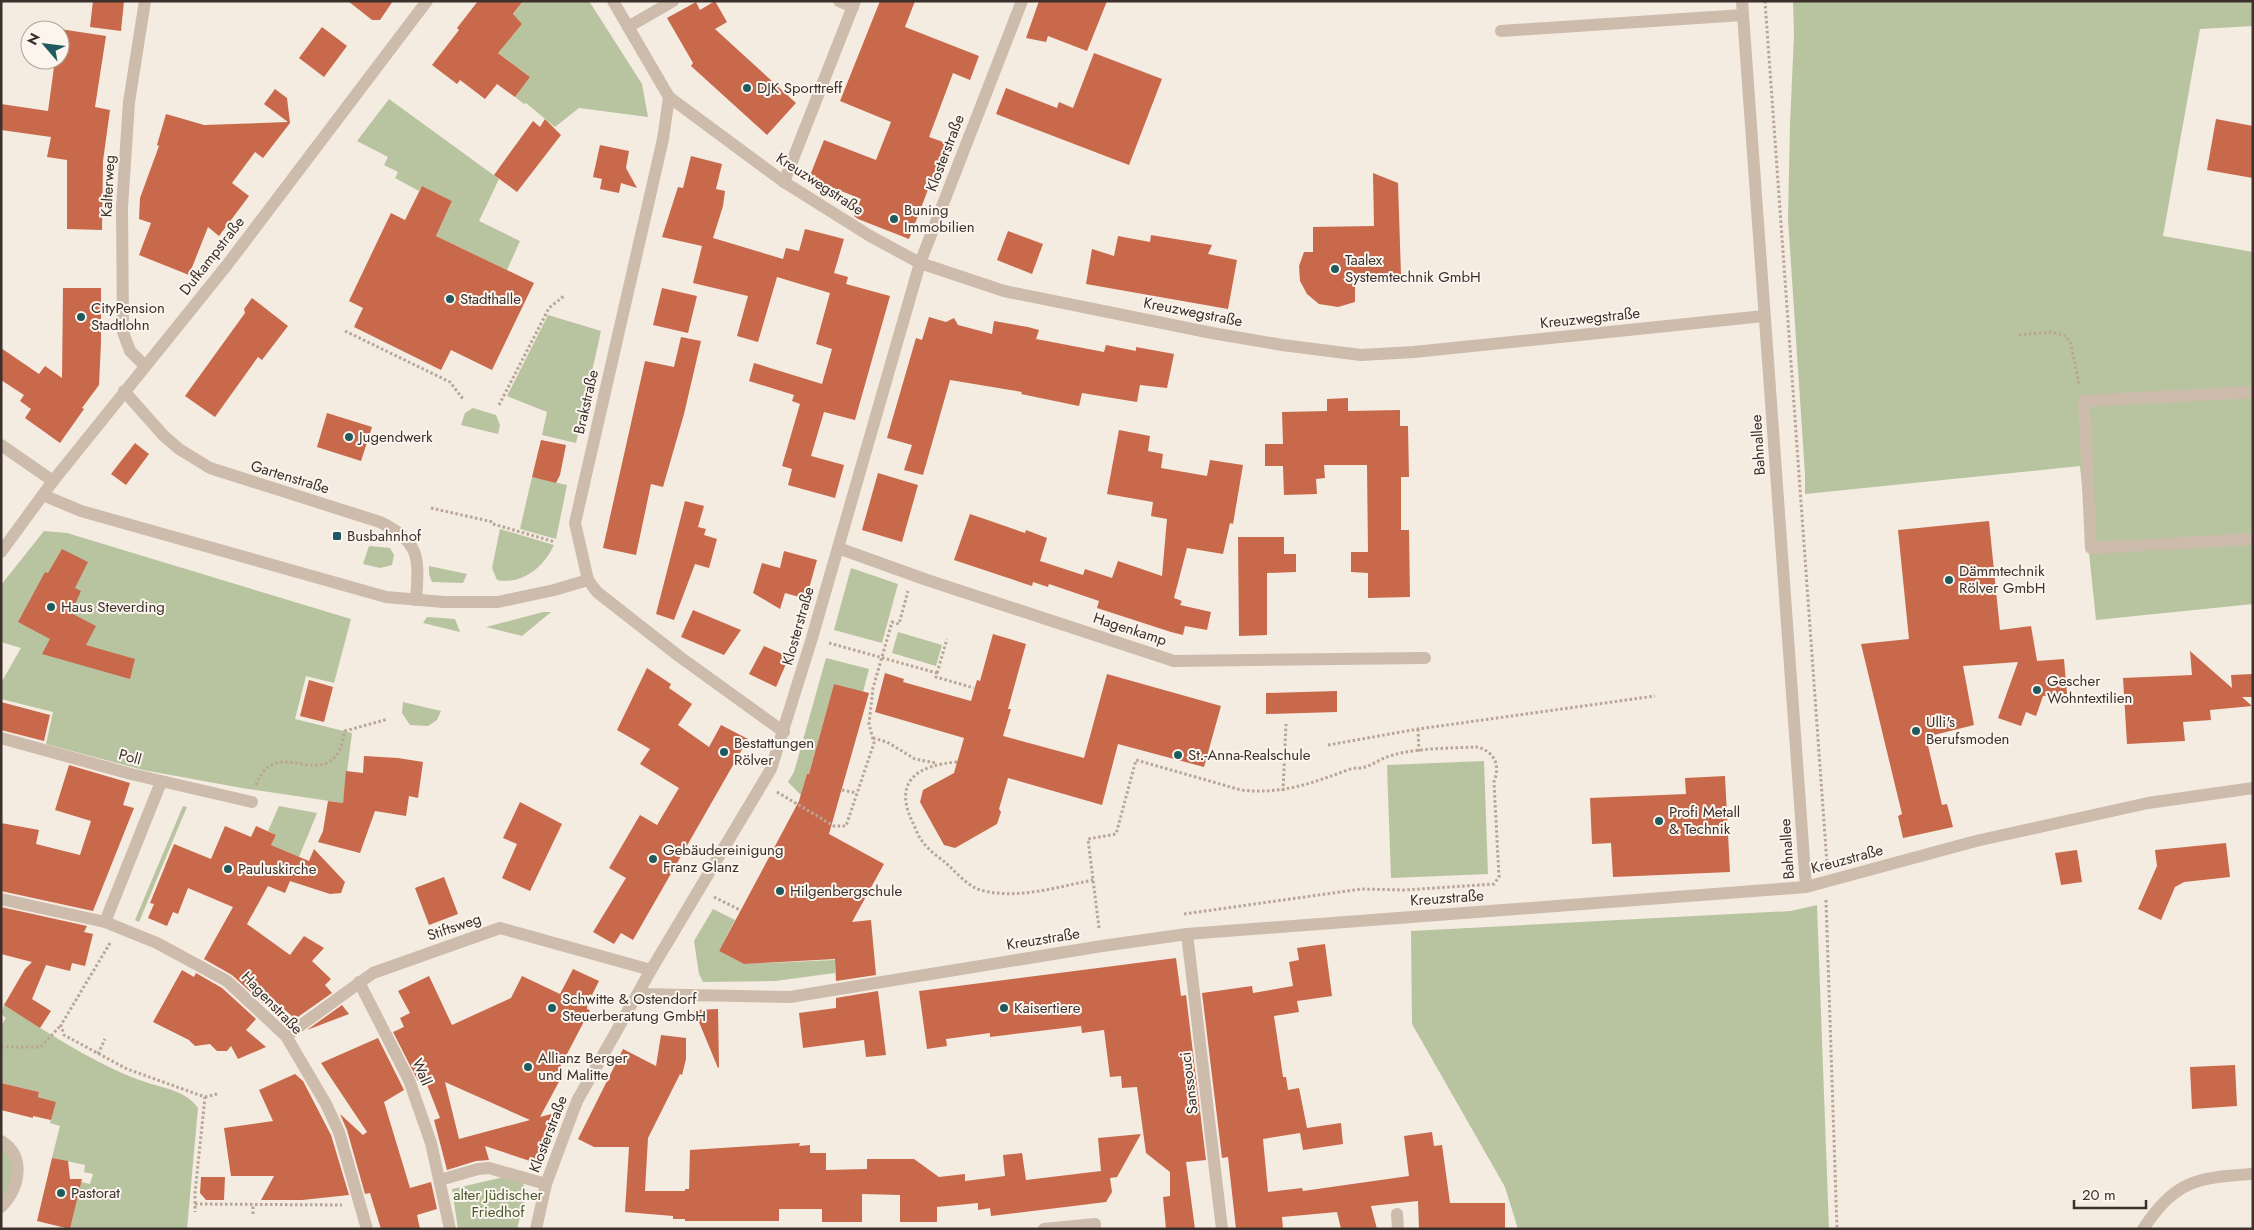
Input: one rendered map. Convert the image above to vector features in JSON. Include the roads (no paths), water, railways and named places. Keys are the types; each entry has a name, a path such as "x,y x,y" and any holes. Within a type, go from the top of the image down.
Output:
{"street":[{"name":"Kalterweg","path":"145,1 129,102 122,206 123,332 130,351 145,366"},
{"name":"Dufkampstraße","path":"1,552 53,481 124,391 227,266 427,1"},
{"path":"613,1 669,97"},
{"path":"628,27 673,1"},
{"path":"784,182 854,4 839,1"},
{"name":"Klosterstraße","path":"536,1229 546,1184 577,1102 651,970 771,769 812,638 920,263 1022,1"},
{"name":"Bahnallee","path":"1742,1 1806,887"},
{"path":"1500,31 1743,15"},
{"name":"Kreuzwegstraße","path":"669,97 784,182 870,236 920,263 1004,291 1212,333 1282,345 1361,355 1414,352 1764,316"},
{"name":"Brakstraße","path":"669,97 663,139 575,523 588,580 597,592 784,732"},
{"name":"Gartenstraße","path":"124,391 163,435 179,449 210,468 380,522 395,529 412,544 416,553 418,576 416,600"},
{"path":"2253,392 2084,401 2091,548 2253,539"},
{"path":"1,445 53,481"},
{"path":"43,495 81,512 372,595 416,600 498,602 554,590 588,580"},
{"name":"Hagenkamp","path":"838,548 927,580 1174,661 1425,658"},
{"name":"Poll","path":"1,738 161,782 252,802"},
{"path":"105,922 161,782"},
{"name":"Kreuzstraße","path":"638,994 790,997 1187,934 1806,887 1976,841 2148,803 2253,788"},
{"name":"Hagenstraße","path":"1,899 105,922 189,959 228,981 286,1036 333,1118 361,1204 366,1229"},
{"name":"Stiftsweg","path":"286,1036 373,973 500,928 651,970"},
{"name":"Sanssouci","path":"1187,934 1222,1229"},
{"name":"Wall","path":"359,982 409,1080 431,1142 450,1229"},
{"path":"1,1141 11,1146 17,1158 18,1174 9,1199 1,1207"},
{"path":"440,1180 478,1169 490,1168 546,1184"},
{"path":"2143,1229 2167,1197 2187,1184 2214,1177 2253,1174"},
{"path":"1397,1214 1398,1229"},
{"path":"1044,1229 1095,1224 1095,1229"}],"place":[{"name":"DJK Sporttreff","path":"747,88"},
{"name":"Buning Immobilien","path":"894,219"},
{"name":"Taalex Systemtechnik GmbH","path":"1335,269"},
{"name":"Stadthalle","path":"450,299"},
{"name":"CityPension Stadtlohn","path":"81,317"},
{"name":"Jugendwerk","path":"349,437"},
{"name":"Busbahnhof","path":"337,536"},
{"name":"Dämmtechnik Rölver GmbH","path":"1949,580"},
{"name":"Haus Steverding","path":"51,607"},
{"name":"Gescher Wohntextilien","path":"2037,690"},
{"name":"Ulli's Berufsmoden","path":"1916,731"},
{"name":"Bestattungen Rölver","path":"724,752"},
{"name":"St.-Anna-Realschule","path":"1178,755"},
{"name":"Profi Metall & Technik","path":"1659,821"},
{"name":"Gebäudereinigung Franz Glanz","path":"653,859"},
{"name":"Pauluskirche","path":"228,869"},
{"name":"Hilgenbergschule","path":"780,891"},
{"name":"Schwitte & Ostendorf Steuerberatung GmbH","path":"552,1008"},
{"name":"Kaisertiere","path":"1004,1008"},
{"name":"Allianz Berger und Malitte","path":"528,1067"},
{"name":"Pastorat","path":"61,1193"}],"park label":[{"name":"alter Jüdischer Friedhof","path":"498,1204"}]}
